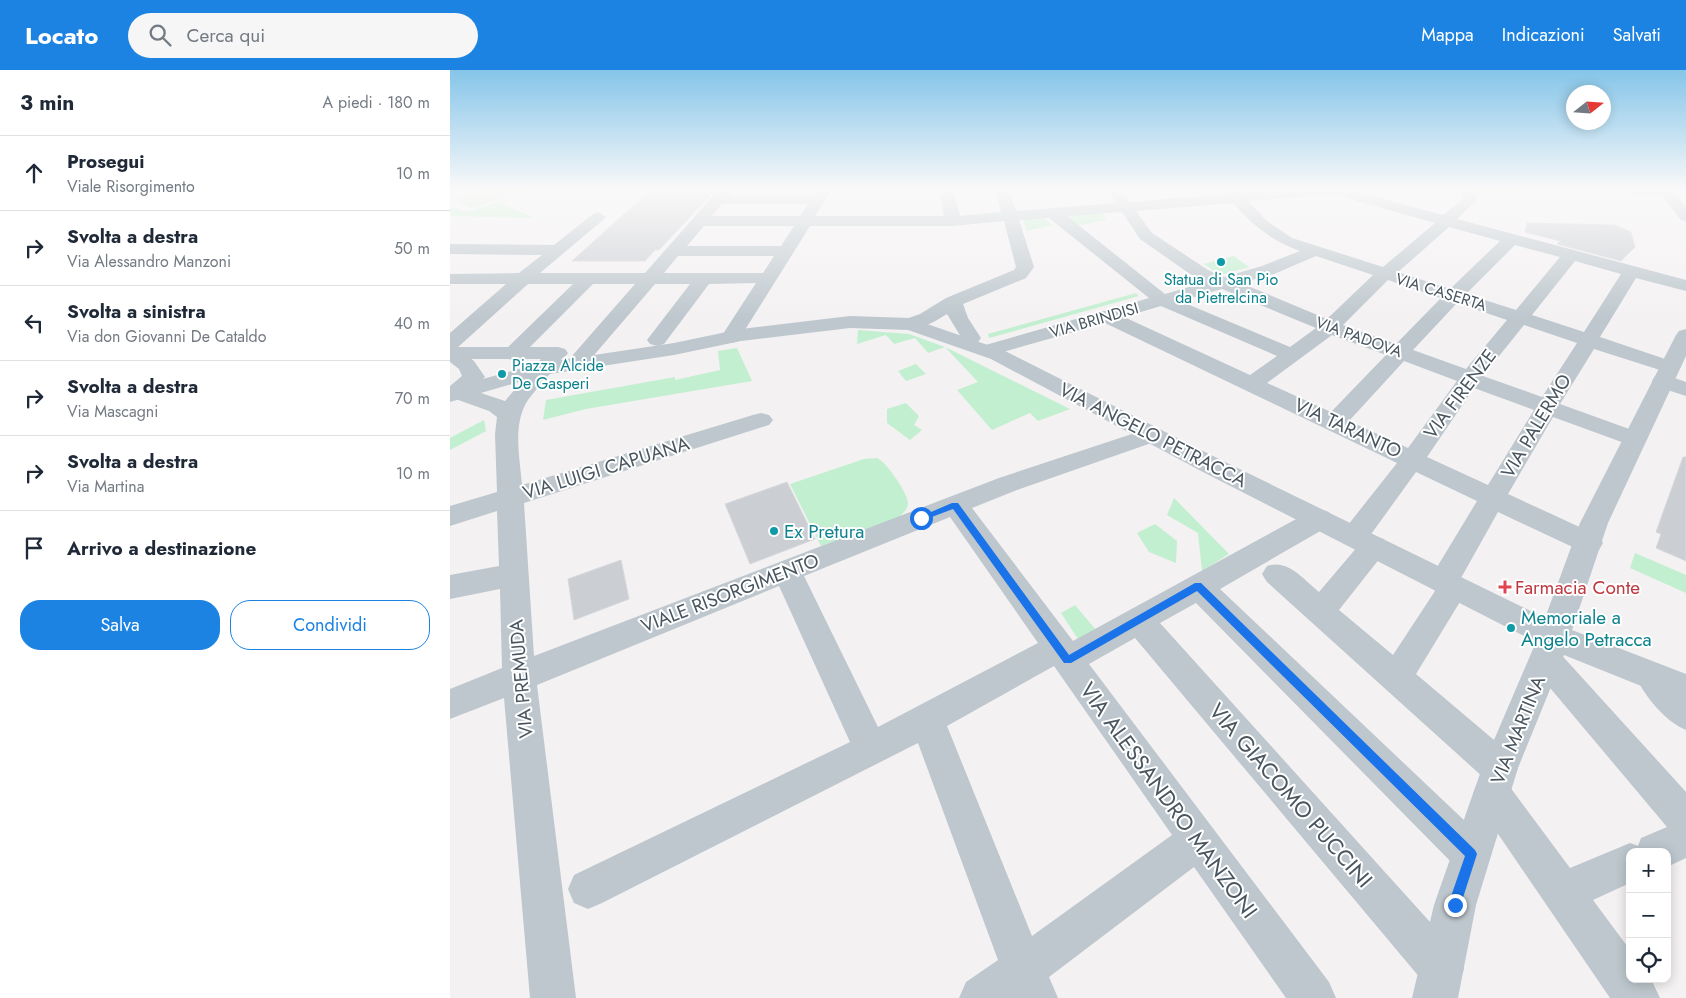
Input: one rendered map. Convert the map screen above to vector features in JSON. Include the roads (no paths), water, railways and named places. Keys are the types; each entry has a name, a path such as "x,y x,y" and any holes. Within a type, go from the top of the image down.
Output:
{"street":[{"path":"450,350 524,278 580,232"},
{"name":"VIA PREMUDA","path":"554,998 519,676 507,434 509,414 518,398 564,359 649,277 688,232"},
{"path":"452,390 474,377 528,361 683,348 731,337 798,232"},
{"path":"933,313 1020,274 1025,267 1015,232"},
{"path":"1076,232 1162,300 1292,354"},
{"name":"VIA PADOVA","path":"1143,232 1202,274 1222,283 1330,327 1635,439"},
{"name":"VIA CASERTA","path":"1273,232 1286,241 1312,252 1589,338 1678,363"},
{"path":"1252,384 1330,327 1385,274 1433,232"},
{"path":"1487,232 1686,286"},
{"path":"1335,422 1453,296 1511,239"},
{"path":"450,249 559,250"},
{"path":"672,251 786,251"},
{"name":"VIA BRINDISI","path":"994,352 1106,316 1268,270 1312,252"},
{"name":"VIA FIRENZE","path":"1322,611 1413,459 1470,378 1571,255"},
{"name":"VIA PALERMO","path":"1395,678 1448,584 1492,499 1631,272"},
{"path":"512,354 589,278"},
{"path":"657,340 704,278"},
{"path":"450,279 769,278"},
{"path":"933,313 994,352"},
{"path":"933,313 958,318 971,338"},
{"name":"VIA ANGELO PETRACCA","path":"731,337 933,313 994,352 1152,435 1448,584 1550,648 1686,688"},
{"name":"VIA TARANTO","path":"1106,316 1589,543"},
{"path":"452,390 564,359 657,340 687,337 731,337"},
{"path":"450,350 564,359"},
{"path":"450,350 467,365 474,377"},
{"name":"VIA MARTINA","path":"1439,983 1455,905 1471,854 1496,781 1550,648 1589,543 1594,523 1635,439 1678,363"},
{"path":"452,390 497,406 509,414"},
{"name":"VIA LUIGI CAPUANA","path":"450,516 761,420"},
{"name":"VIALE RISORGIMENTO","path":"450,704 1008,484 1152,435"},
{"name":"VIA ALESSANDRO MANZONI","path":"955,505 1313,998"},
{"path":"588,889 872,750 927,720 1064,654 1139,621 1198,586 1256,557 1319,519"},
{"path":"787,571 872,750"},
{"path":"1277,574 1322,611 1395,678 1496,781 1562,892 1637,998"},
{"path":"450,587 514,575"},
{"path":"1198,586 1471,854"},
{"name":"VIA GIACOMO PUCCINI","path":"1139,621 1439,983"},
{"path":"1550,648 1686,820"},
{"path":"1652,677 1686,714"},
{"path":"927,720 1030,984"},
{"path":"1664,848 1686,838"},
{"path":"982,998 1030,984 1197,840"},
{"path":"1562,892 1626,864"}],"place":[{"name":"Statua di San Pio da Pietrelcina","path":"1221,262"},
{"name":"Piazza Alcide De Gasperi","path":"502,374"},
{"name":"Ex Pretura","path":"774,531"},
{"name":"Farmacia Conte","path":"1505,587"},
{"name":"Memoriale a Angelo Petracca","path":"1511,628"}]}
